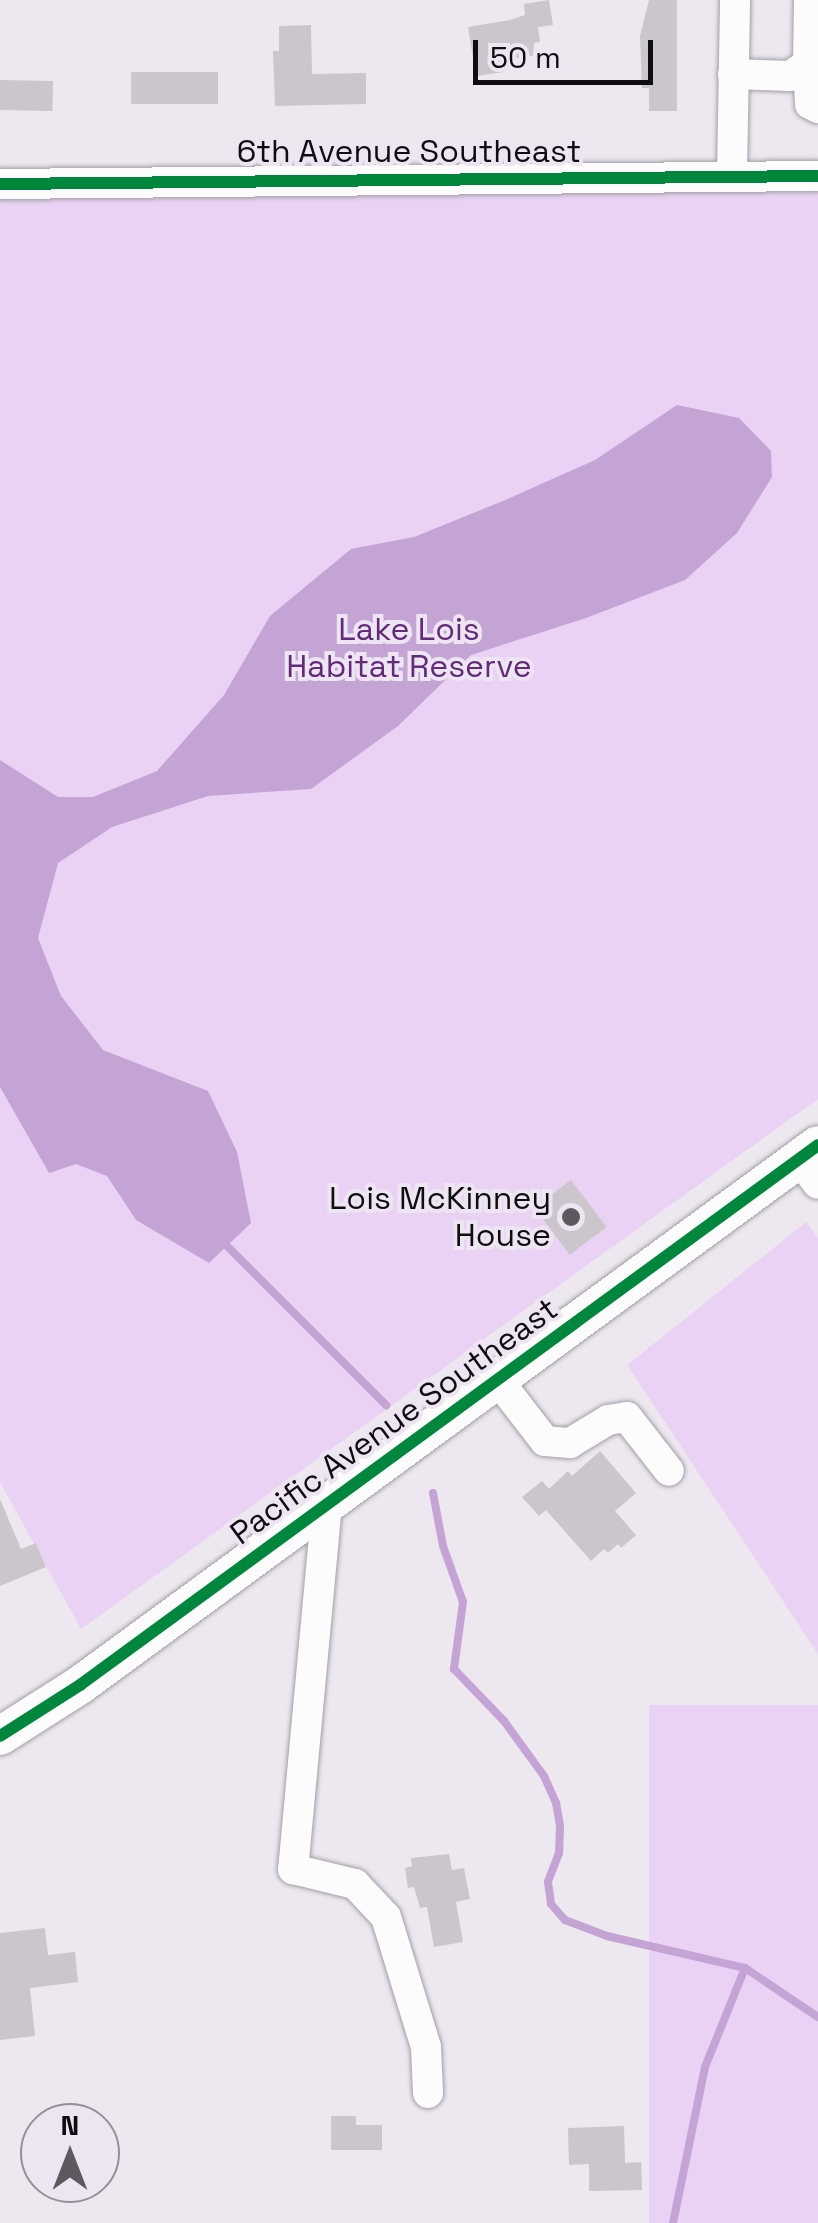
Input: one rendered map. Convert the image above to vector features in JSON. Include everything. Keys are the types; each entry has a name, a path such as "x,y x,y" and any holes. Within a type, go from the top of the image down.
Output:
{"main road":[{"name":"Pacific Avenue Southeast","path":"0,1736 80,1685 497,1380 812,1163"}],"street":[{"path":"732,176 734,0"},
{"path":"809,0 810,104 818,108"},
{"path":"734,74 790,76 808,64"},
{"name":"6th Avenue Southeast","path":"0,184 818,176"},
{"path":"497,1380 545,1441 570,1444 608,1420 627,1418 669,1471"},
{"path":"327,1504 293,1869 356,1884 386,1917 426,2047 428,2093"}],"green space":[{"name":"Lake Lois Habitat Reserve","path":"818,191 818,1099 81,1629 0,1482 0,197"},
{"path":"806,1222 818,1238 818,1654 627,1365"},
{"path":"649,1705 818,1705 818,2223 649,2223"}],"shaded area":[{"path":"677,405 739,418 771,451 772,477 737,533 685,580 586,618 471,655 398,726 311,789 208,796 112,827 58,863 38,938 61,996 103,1050 208,1091 237,1152 251,1223 209,1263 136,1220 107,1176 76,1164 49,1173 0,1087 0,760 58,797 93,797 157,771 224,695 270,616 351,549 414,537 503,501 595,460"}],"building":[{"path":"549,0 553,25 538,27 540,42 534,43 533,56 502,60 504,72 476,76 468,27 525,15 524,4"},
{"path":"649,0 677,0 677,111 649,111 649,88 642,88 640,36"},
{"path":"311,25 312,74 366,73 366,104 275,106 273,51 279,51 279,26"},
{"path":"131,72 218,72 218,104 131,104"},
{"path":"0,80 53,81 52,111 0,110"},
{"name":"Lois McKinney House","path":"571,1180 607,1227 570,1255 534,1208"},
{"path":"600,1451 636,1493 615,1511 636,1535 621,1548 618,1544 608,1553 604,1549 591,1561 546,1510 539,1516 522,1497 542,1481 549,1489 568,1471 572,1476"},
{"path":"0,1499 21,1549 36,1543 46,1567 0,1586"},
{"path":"449,1854 452,1870 464,1868 470,1899 456,1902 463,1942 434,1947 427,1907 420,1908 414,1887 408,1888 405,1868 412,1866 411,1858"},
{"path":"45,1928 48,1955 75,1952 78,1982 30,1988 35,2036 0,2040 0,1933"},
{"path":"331,2116 356,2116 356,2125 382,2125 382,2150 331,2150"},
{"path":"624,2126 625,2163 641,2162 642,2190 589,2191 589,2164 569,2165 568,2128"}],"waterway":[{"path":"223,1242 386,1405"},
{"path":"433,1493 443,1546 463,1602 454,1669 504,1721 544,1776 556,1803 559,1853 548,1882 551,1904 565,1920 607,1936 745,1968 818,2017"},
{"path":"673,2223 705,2067 745,1968"}],"cycle path":[{"path":"0,184 818,176"},
{"path":"0,1736 80,1685 818,1145"}],"place":[{"name":"Lois McKinney House","path":"571,1217"}]}
